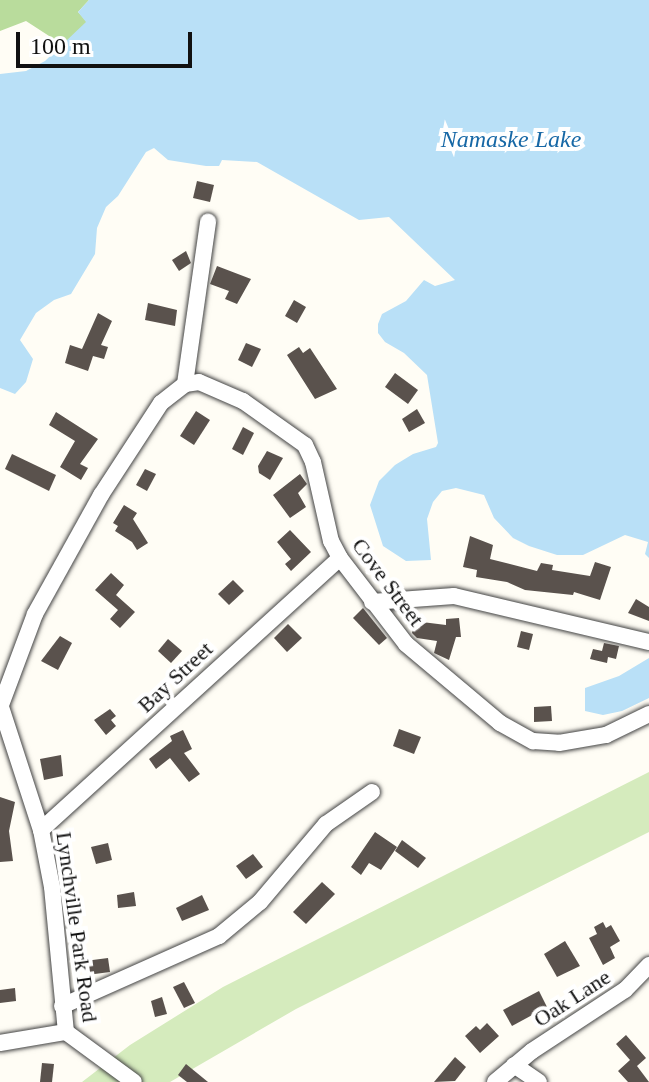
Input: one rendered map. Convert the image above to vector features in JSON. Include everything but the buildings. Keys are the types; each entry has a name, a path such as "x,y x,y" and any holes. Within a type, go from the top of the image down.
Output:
{"street":[{"path":"0,705 35,614 89,515 148,420 172,392 185,384 208,222"},
{"name":"Cove Street","path":"185,384 199,382 229,393 305,445 313,462 331,541 372,602 419,657 517,735 546,743 589,740 646,719"},
{"name":"Bay Street","path":"41,830 340,558"},
{"path":"372,602 454,596 649,642"},
{"name":"Lynchville Park Road","path":"0,705 41,830 52,887 66,1032 134,1082"},
{"path":"62,1006 219,936 260,902 326,824 372,792"},
{"name":"Oak Lane","path":"514,1065 625,990 649,965"},
{"path":"0,1043 66,1032"},
{"path":"495,1082 514,1065 539,1082"}],"green space":[{"path":"0,0 89,0 78,12 87,22 63,45 26,21 0,31"},
{"path":"649,772 649,832 296,1009 170,1082 82,1082 130,1045 223,987"}],"water":[{"name":"Namaske Lake","path":"89,0 649,0 649,558 645,554 648,542 625,535 583,555 557,555 529,546 513,538 494,518 484,495 456,488 442,491 433,502 427,519 431,560 406,561 383,546 370,505 379,481 395,465 413,454 436,447 438,443 427,375 404,353 385,342 378,333 378,324 382,314 406,301 424,280 435,286 455,280 389,217 359,220 257,162 222,160 219,166 206,166 168,160 154,148 146,152 118,196 106,207 97,228 95,254 71,294 54,300 36,313 20,340 33,359 26,382 15,394 0,388 0,74 26,71 45,61 86,22 78,12"},
{"path":"649,658 649,698 622,711 603,715 585,711 585,688 619,676"}]}
